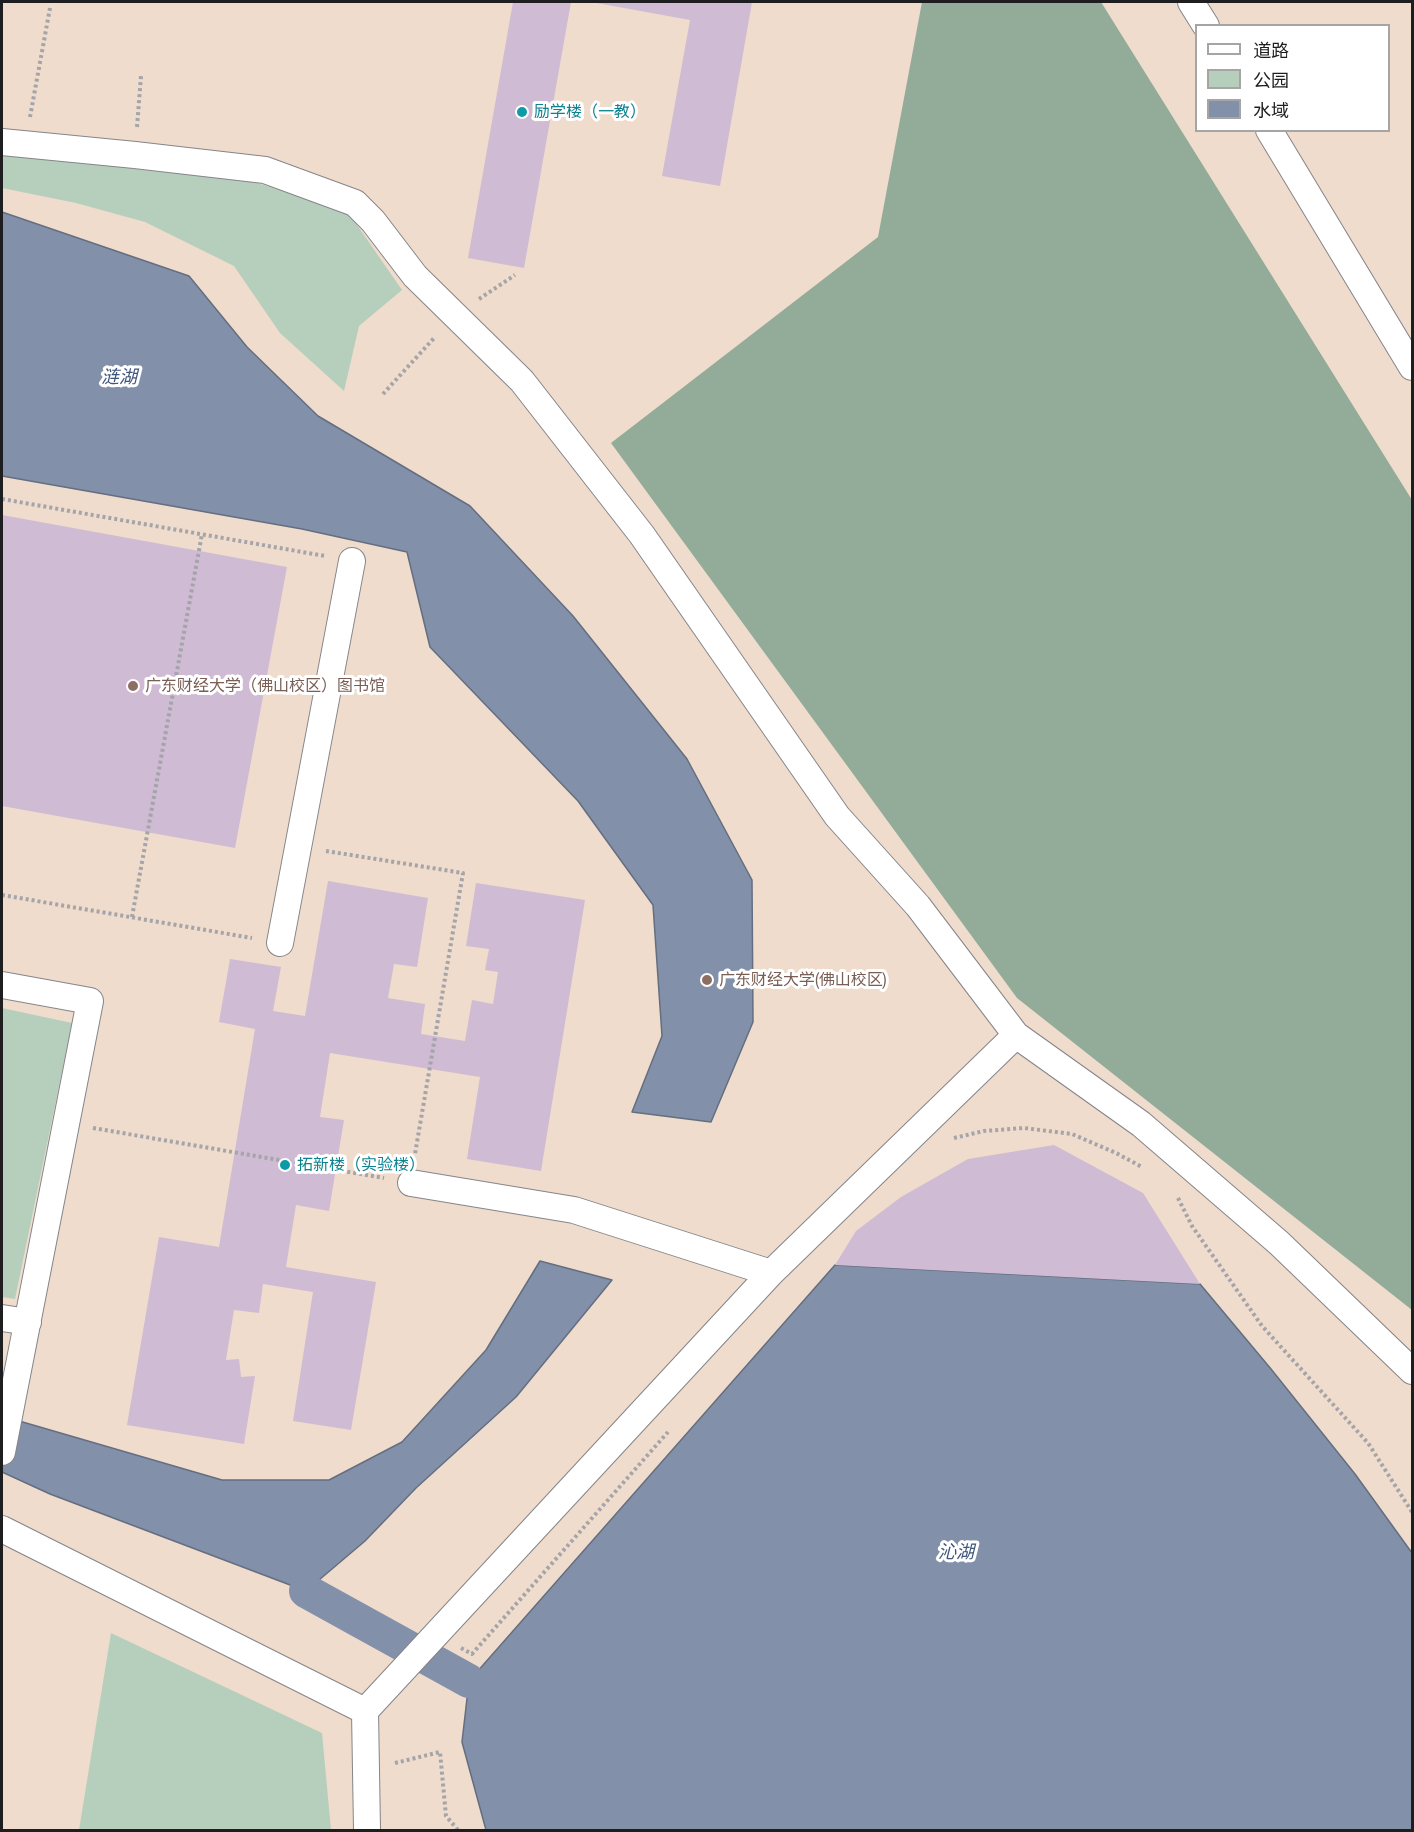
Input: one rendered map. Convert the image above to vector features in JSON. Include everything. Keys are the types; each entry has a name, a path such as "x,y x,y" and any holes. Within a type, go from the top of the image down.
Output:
{"street":[{"path":"1191,2 1205,24"},
{"path":"1270,132 1413,367"},
{"path":"13,143 135,154 265,170 355,203 373,222 415,276 522,381 642,535 837,816 918,906 1016,1035 1141,1124 1279,1243 1413,1371"},
{"path":"280,943 352,561"},
{"path":"2,985 90,1001 2,1452"},
{"path":"367,1830 367,1709 771,1273 1016,1035"},
{"path":"411,1183 574,1210 771,1273"},
{"path":"2,1318 28,1322"},
{"path":"2,1529 367,1709"}],"path":[{"path":"13,143 50,8"},
{"path":"135,154 141,76"},
{"path":"383,394 455,316 515,275"},
{"path":"2,499 352,561"},
{"path":"132,917 202,534"},
{"path":"66,1124 411,1183 463,873 299,847"},
{"path":"2,895 280,943"},
{"path":"946,1140 984,1131 1024,1128 1072,1134 1144,1168"},
{"path":"1176,1194 1192,1226 1262,1326 1368,1443 1413,1512"},
{"path":"434,1637 472,1654 670,1429"},
{"path":"366,1769 440,1752 446,1816 458,1830"}],"shaded area":[{"name":"广东财经大学(佛山校区)","path":"2,2 1412,2 1412,1830 2,1830"}],"green space":[{"path":"922,2 1101,2 1412,500 1412,1310 1017,998 611,443 878,237"},
{"path":"2,154 50,157 251,181 348,212 402,290 359,326 344,391 280,333 234,266 145,222 76,203 2,188"},
{"path":"2,1008 72,1023 15,1299 2,1297"},
{"path":"111,1633 322,1733 331,1830 79,1830"}],"water":[{"name":"涟湖","path":"2,212 189,276 247,347 318,416 470,506 573,616 687,759 752,880 753,1022 711,1122 632,1112 662,1036 653,905 578,801 430,647 407,552 302,529 2,476"},
{"path":"540,1261 612,1280 516,1397 416,1488 365,1541 306,1591 50,1494 2,1472 2,1416 222,1480 329,1480 402,1442 486,1350"},
{"name":"沁湖","path":"835,1265 1200,1284 1355,1474 1412,1553 1412,1830 486,1830 462,1742 469,1681"}],"building":[{"name":"励学楼（一教）","path":"513,2 571,2 524,268 468,258"},
{"name":"励学楼（一教）","path":"591,2 752,2 720,186 662,176 690,20"},
{"name":"广东财经大学（佛山校区）图书馆","path":"2,515 287,567 235,848 2,806"},
{"name":"拓新楼（实验楼）","path":"328,881 428,898 417,967 394,964 388,998 425,1004 421,1034 465,1041 472,1000 493,1004 498,972 485,970 489,949 466,946 476,883 585,900 541,1171 467,1159 480,1077 330,1053 320,1117 344,1120 329,1211 296,1205 286,1267 376,1282 351,1430 293,1421 313,1292 263,1284 259,1313 234,1310 226,1360 239,1359 241,1377 255,1376 244,1444 127,1425 159,1237 219,1247 255,1029 219,1022 230,959 281,967 273,1011 305,1016"},
{"path":"1054,1145 1143,1193 1200,1284 835,1265 856,1231 901,1197 968,1159"}],"waterway":[{"path":"306,1591 469,1681"}],"place":[{"name":"励学楼（一教）","path":"522,112"},
{"name":"广东财经大学（佛山校区）图书馆","path":"133,686"},
{"name":"广东财经大学(佛山校区)","path":"707,980"},
{"name":"拓新楼（实验楼）","path":"285,1165"}]}
